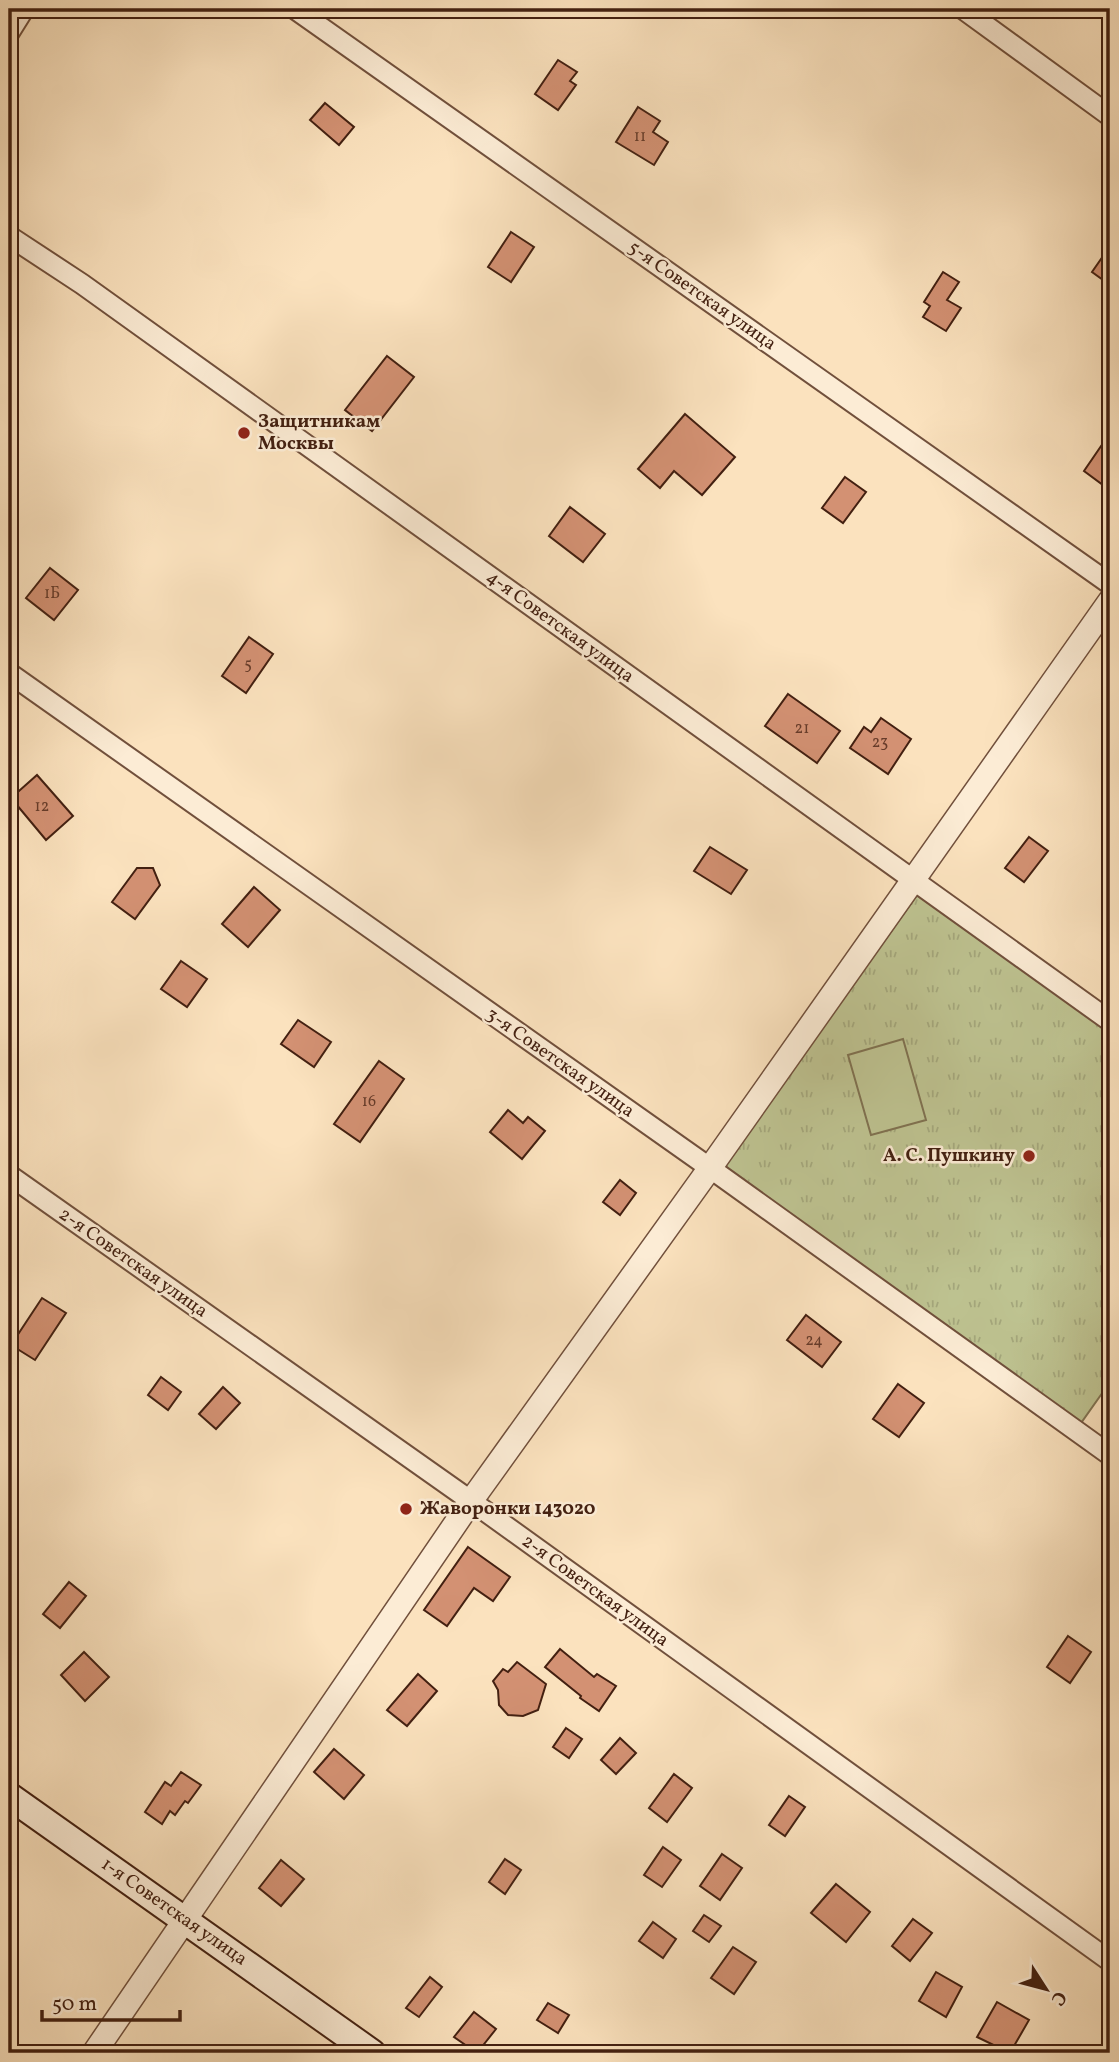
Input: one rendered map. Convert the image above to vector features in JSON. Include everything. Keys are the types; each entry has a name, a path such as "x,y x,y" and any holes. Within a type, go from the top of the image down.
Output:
{"main road":[{"name":"1-я Советская улица","path":"9,1797 372,2053"}],"street":[{"path":"9,33 24,9"},
{"name":"5-я Советская улица","path":"295,9 1110,584"},
{"path":"963,9 1110,116"},
{"name":"4-я Советская улица","path":"9,236 82,284 1110,1021"},
{"path":"94,2053 471,1501 1110,601"},
{"name":"3-я Советская улица","path":"9,673 710,1168 1110,1455"},
{"name":"2-я Советская улица","path":"9,1175 471,1501 1110,1961"}],"green space":[{"path":"917,895 1110,1032 1110,1382 1081,1423 722,1168"},
{"path":"903,1039 926,1120 871,1135 848,1055"}],"building":[{"path":"558,60 577,72 570,81 576,85 558,110 535,94"},
{"path":"325,103 354,127 339,145 310,120"},
{"path":"638,107 660,121 653,132 668,142 654,165 616,142"},
{"path":"511,232 534,247 511,282 488,267"},
{"path":"1110,246 1110,285 1092,272"},
{"path":"943,272 959,282 947,300 961,308 946,331 923,317 930,306 924,302"},
{"path":"387,356 414,377 372,431 345,410"},
{"path":"685,414 735,457 702,495 674,471 660,488 638,469"},
{"path":"1110,433 1110,476 1103,485 1084,471"},
{"path":"845,477 866,492 843,523 822,508"},
{"path":"570,507 605,534 583,562 549,536"},
{"path":"50,568 78,590 54,620 26,598"},
{"path":"249,637 273,654 246,693 222,676"},
{"path":"788,694 840,731 817,763 765,726"},
{"path":"881,718 911,739 888,774 850,748 864,727 871,732"},
{"path":"37,775 73,816 46,840 11,798"},
{"path":"1029,837 1048,851 1024,882 1005,868"},
{"path":"710,847 747,870 731,894 694,871"},
{"path":"137,868 153,868 160,885 135,919 112,902"},
{"path":"254,887 280,910 248,947 222,924"},
{"path":"181,961 207,979 187,1007 161,989"},
{"path":"298,1020 331,1042 314,1067 281,1044"},
{"path":"379,1061 404,1079 360,1142 334,1124"},
{"path":"508,1110 523,1123 528,1117 545,1131 522,1159 490,1132"},
{"path":"620,1180 636,1193 620,1215 603,1202"},
{"path":"42,1298 66,1313 35,1360 11,1345"},
{"path":"806,1315 841,1342 822,1367 787,1340"},
{"path":"161,1377 181,1392 168,1410 148,1395"},
{"path":"898,1384 924,1403 899,1437 873,1419"},
{"path":"223,1387 240,1403 216,1429 199,1414"},
{"path":"468,1547 510,1577 493,1601 474,1588 447,1626 424,1610"},
{"path":"69,1582 86,1596 60,1628 43,1614"},
{"path":"1068,1636 1091,1652 1070,1683 1047,1667"},
{"path":"560,1649 594,1677 597,1674 616,1686 599,1711 545,1667"},
{"path":"84,1652 109,1677 85,1701 61,1675"},
{"path":"517,1662 546,1684 538,1710 523,1716 508,1715 499,1705 498,1690 493,1681 503,1669 508,1672"},
{"path":"418,1674 437,1691 407,1726 387,1710"},
{"path":"566,1728 582,1739 569,1758 553,1747"},
{"path":"620,1738 636,1753 616,1774 601,1760"},
{"path":"334,1749 364,1775 344,1799 314,1772"},
{"path":"181,1772 201,1785 175,1815 170,1811 162,1824 145,1812 165,1782 171,1786"},
{"path":"674,1774 692,1788 667,1822 649,1808"},
{"path":"789,1796 805,1807 785,1836 769,1825"},
{"path":"663,1847 681,1860 662,1887 644,1875"},
{"path":"722,1854 742,1868 720,1900 700,1886"},
{"path":"505,1859 521,1870 505,1894 489,1882"},
{"path":"281,1860 304,1879 281,1906 259,1888"},
{"path":"836,1884 870,1912 846,1942 811,1913"},
{"path":"704,1915 721,1926 709,1942 693,1931"},
{"path":"913,1919 932,1933 910,1961 892,1946"},
{"path":"653,1922 676,1939 663,1958 639,1941"},
{"path":"733,1947 756,1962 734,1994 711,1978"},
{"path":"936,1972 962,1987 946,2017 919,2001"},
{"path":"430,1977 442,1987 419,2017 406,2008"},
{"path":"997,2002 1029,2020 1010,2053 977,2037"},
{"path":"548,2003 569,2015 558,2033 537,2020"},
{"path":"474,2012 496,2029 477,2053 454,2037"}],"place":[{"name":"Защитникам Москвы","path":"244,433"},
{"name":"А. С. Пушкину","path":"1029,1156"},
{"name":"Жаворонки 143020","path":"406,1509"}]}
